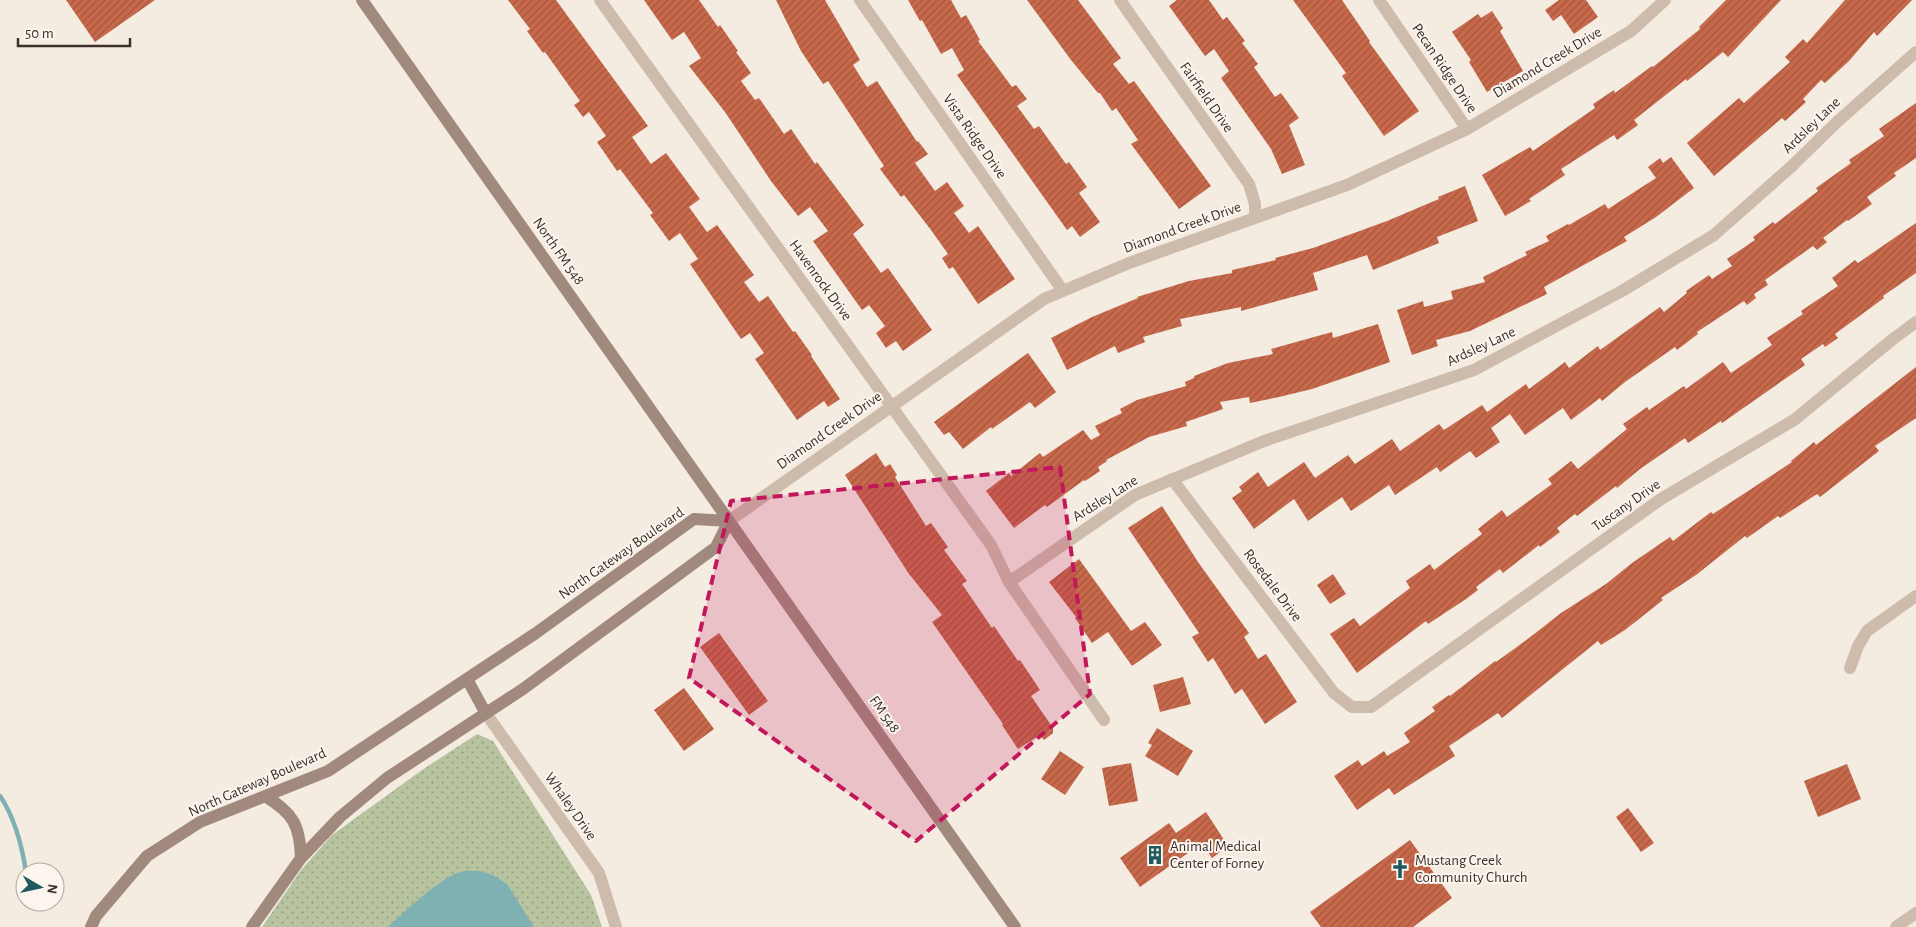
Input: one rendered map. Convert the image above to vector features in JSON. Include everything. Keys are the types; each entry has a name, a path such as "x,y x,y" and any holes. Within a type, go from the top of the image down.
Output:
{"main road":[{"name":"North FM 548","path":"362,0 729,521"},
{"name":"North Gateway Boulevard","path":"91,927 96,916 147,856 200,822 328,771 536,633 694,520 729,521"},
{"path":"252,927 301,858 340,817 387,778 485,712 523,689 716,547 729,521"},
{"name":"FM 548","path":"729,521 1015,927"},
{"path":"467,679 485,712"},
{"path":"264,796 281,806 294,820 300,838 301,858"}],"street":[{"name":"Havenrock Drive","path":"600,0 991,545 1009,582 1104,720"},
{"name":"Vista Ridge Drive","path":"860,0 1063,291"},
{"name":"Fairfield Drive","path":"1120,0 1249,184 1255,204 1255,218"},
{"name":"Pecan Ridge Drive","path":"1379,0 1467,129"},
{"name":"Diamond Creek Drive","path":"729,521 1044,299 1129,263 1347,185 1467,129 1631,31 1658,3"},
{"name":"Ardsley Lane","path":"1009,582 1135,495 1264,441 1474,370 1622,291 1714,235 1916,52"},
{"name":"Tuscany Drive","path":"1352,707 1371,707 1661,500 1794,420 1916,322"},
{"name":"Rosedale Drive","path":"1172,480 1334,693 1352,707"},
{"path":"1850,668 1858,646 1867,632 1916,596"},
{"name":"Whaley Drive","path":"485,712 599,873 616,927"},
{"path":"1896,927 1916,913"}],"highlighted area":[{"path":"1060,467 1090,694 916,841 689,678 731,501"}],"green space":[{"path":"477,734 493,741 591,895 602,927 262,927 301,870 332,835 422,770"}],"water":[{"path":"462,871 480,871 493,875 507,884 534,927 388,927 422,896 452,875"}],"building":[{"path":"66,0 155,0 95,42"},
{"path":"508,0 556,0 648,126 632,137 651,164 666,153 700,199 689,207 707,232 717,225 754,275 744,282 759,302 768,296 812,355 840,399 828,407 824,401 797,420 755,359 764,353 750,333 741,339 690,264 698,259 680,233 669,241 650,215 653,213 620,169 617,171 597,142 606,136 589,112 583,117 574,105 580,101 545,52 543,53 527,31 530,29"},
{"path":"644,0 699,0 718,27 720,25 751,73 741,81 755,100 759,98 784,134 791,129 815,164 817,162 864,225 853,234 881,273 888,268 932,330 903,351 896,341 886,348 876,333 885,326 869,305 862,310 813,241 828,231 810,207 798,216 771,181 725,112 689,66 701,58 684,32 672,40"},
{"path":"776,0 825,0 860,60 853,65 867,87 877,81 917,142 928,154 915,163 935,191 947,182 964,206 954,213 969,233 978,226 1015,279 978,304 953,267 949,269 942,258 948,254 931,230 904,195 901,197 880,169 884,166 828,81 823,84 801,51"},
{"path":"908,0 951,0 961,18 966,15 980,40 978,41 1012,87 1016,85 1027,99 1017,106 1034,129 1039,126 1066,164 1069,162 1087,187 1079,193 1100,222 1080,237 1072,226 1067,230 957,75 964,70 952,48 941,54 922,20 920,21"},
{"path":"1027,0 1078,0 1121,58 1113,64 1129,84 1134,81 1211,186 1179,209 1131,144 1138,140 1116,108 1112,111 1100,93 1098,93 1071,60"},
{"path":"1177,0 1209,0 1223,20 1227,17 1245,41 1242,43 1258,64 1254,67 1275,97 1281,93 1299,118 1289,125 1305,165 1282,174 1271,149 1221,78 1229,71 1214,49 1205,56 1169,6"},
{"path":"1293,0 1342,0 1369,42 1419,111 1384,136 1342,76 1346,73"},
{"path":"1559,0 1586,0 1598,17 1574,34 1561,15 1553,21 1545,10"},
{"path":"1726,0 1781,0 1728,57 1723,52 1634,120 1638,125 1617,140 1614,135 1561,169 1565,175 1529,199 1531,201 1505,216 1482,175 1530,147 1533,151 1595,108 1593,104 1614,90 1615,93 1653,67 1700,29 1699,27"},
{"path":"1845,0 1912,0 1877,36 1874,32 1849,61 1825,83 1821,80 1803,99 1806,102 1785,121 1782,118 1714,176 1687,143 1739,98 1744,103 1790,62 1785,57 1803,39 1807,43"},
{"path":"1492,11 1503,28 1500,31 1523,71 1487,92 1469,62 1471,60 1452,32 1478,14 1481,18"},
{"path":"1916,103 1916,158 1894,173 1896,176 1867,197 1872,204 1823,238 1827,242 1817,250 1813,246 1765,280 1768,285 1754,294 1756,298 1747,305 1744,301 1697,332 1698,334 1677,350 1675,347 1625,382 1602,401 1600,398 1571,420 1563,408 1525,435 1510,414 1491,428 1500,442 1476,458 1470,451 1440,472 1437,467 1395,495 1389,485 1351,511 1342,497 1308,521 1294,499 1254,529 1232,498 1242,491 1239,487 1258,472 1268,487 1304,462 1315,478 1348,455 1355,464 1392,439 1400,451 1439,424 1444,430 1482,405 1487,412 1526,384 1529,389 1565,362 1569,368 1598,346 1600,350 1660,307 1664,312 1687,293 1686,291 1709,275 1712,279 1732,266 1727,259 1755,240 1753,237 1773,222 1775,224 1818,191 1816,188 1851,163 1849,160 1884,136 1879,129"},
{"path":"1671,157 1694,188 1656,217 1624,237 1627,241 1544,287 1547,294 1470,331 1436,340 1438,346 1412,355 1397,310 1423,301 1424,307 1453,299 1451,291 1485,282 1483,277 1527,255 1525,252 1549,241 1546,236 1605,204 1608,209 1656,178 1648,167 1660,158 1663,163"},
{"path":"1465,186 1478,221 1437,237 1439,243 1373,270 1367,255 1313,273 1318,290 1241,311 1241,307 1180,319 1182,326 1143,337 1145,342 1118,353 1115,346 1067,370 1051,338 1137,297 1189,281 1232,273 1232,270 1276,260 1275,258 1313,248 1387,221"},
{"path":"1916,223 1916,273 1835,334 1838,338 1825,347 1823,344 1801,359 1805,365 1722,423 1721,421 1688,443 1685,438 1577,516 1575,514 1557,528 1560,532 1540,547 1539,545 1503,573 1500,569 1476,587 1478,590 1466,599 1428,624 1426,621 1357,673 1330,634 1354,618 1360,626 1410,588 1406,581 1430,564 1434,570 1482,534 1478,529 1502,510 1507,517 1552,484 1548,479 1571,461 1578,469 1627,429 1623,424 1647,407 1649,410 1684,386 1686,389 1723,362 1731,373 1772,345 1767,338 1803,314 1801,311 1838,286 1832,278 1855,260 1858,263"},
{"path":"1378,324 1390,362 1312,389 1279,397 1250,403 1249,397 1220,402 1223,409 1186,422 1187,426 1149,437 1106,460 1098,467 1100,471 1084,480 1047,507 1045,505 1014,528 986,491 1009,473 1011,476 1040,453 1043,457 1083,430 1091,440 1100,435 1095,426 1122,413 1120,409 1137,400 1186,386 1185,382 1194,378 1194,376 1228,363 1273,354 1271,349 1332,332 1333,338"},
{"path":"1028,353 1056,392 1035,408 1030,402 992,429 991,427 963,449 949,432 944,435 934,422"},
{"path":"1916,367 1916,418 1875,446 1879,451 1820,497 1817,494 1780,518 1778,516 1747,538 1745,536 1696,575 1661,598 1663,600 1625,630 1601,645 1598,641 1502,718 1498,713 1449,746 1455,756 1394,795 1389,788 1357,810 1334,776 1358,760 1362,766 1384,751 1387,756 1410,742 1404,733 1435,711 1432,707 1450,696 1561,613 1606,584 1632,563 1670,537 1673,541 1711,512 1713,514 1792,462 1814,442 1816,445"},
{"path":"876,453 885,467 890,464 897,475 895,477 926,526 931,523 948,547 944,550 967,581 962,584 992,628 994,626 1040,690 1031,696 1053,728 1053,733 1044,740 1040,735 1018,749 1003,724 932,622 942,615 909,574 845,475"},
{"path":"1162,506 1198,562 1249,633 1244,637 1258,659 1266,654 1297,702 1265,724 1242,689 1235,694 1213,658 1208,662 1192,637 1199,633 1128,528"},
{"path":"1079,559 1131,631 1145,622 1162,645 1132,666 1108,632 1092,643 1076,617 1049,582"},
{"path":"1333,574 1346,594 1330,604 1317,585"},
{"path":"719,633 768,701 749,715 700,647"},
{"path":"1183,677 1191,704 1160,712 1153,685"},
{"path":"684,688 714,729 684,751 654,710"},
{"path":"1157,728 1193,751 1178,776 1145,756 1152,745 1148,743"},
{"path":"1060,751 1084,767 1065,795 1041,779"},
{"path":"1131,763 1138,801 1109,806 1102,768"},
{"path":"1847,764 1861,799 1818,817 1804,781"},
{"path":"1628,808 1654,843 1641,852 1616,817"},
{"name":"Animal Medical Center of Forney","path":"1206,812 1228,846 1212,858 1202,843 1140,887 1120,858 1169,823 1176,833"},
{"name":"Mustang Creek Community Church","path":"1410,840 1452,898 1413,927 1321,927 1310,912"}],"waterway":[{"path":"0,796 10,813 17,832 24,862"}],"place":[{"name":"Animal Medical Center of Forney","path":"1155,855"},
{"name":"Mustang Creek Community Church","path":"1400,869"}]}
